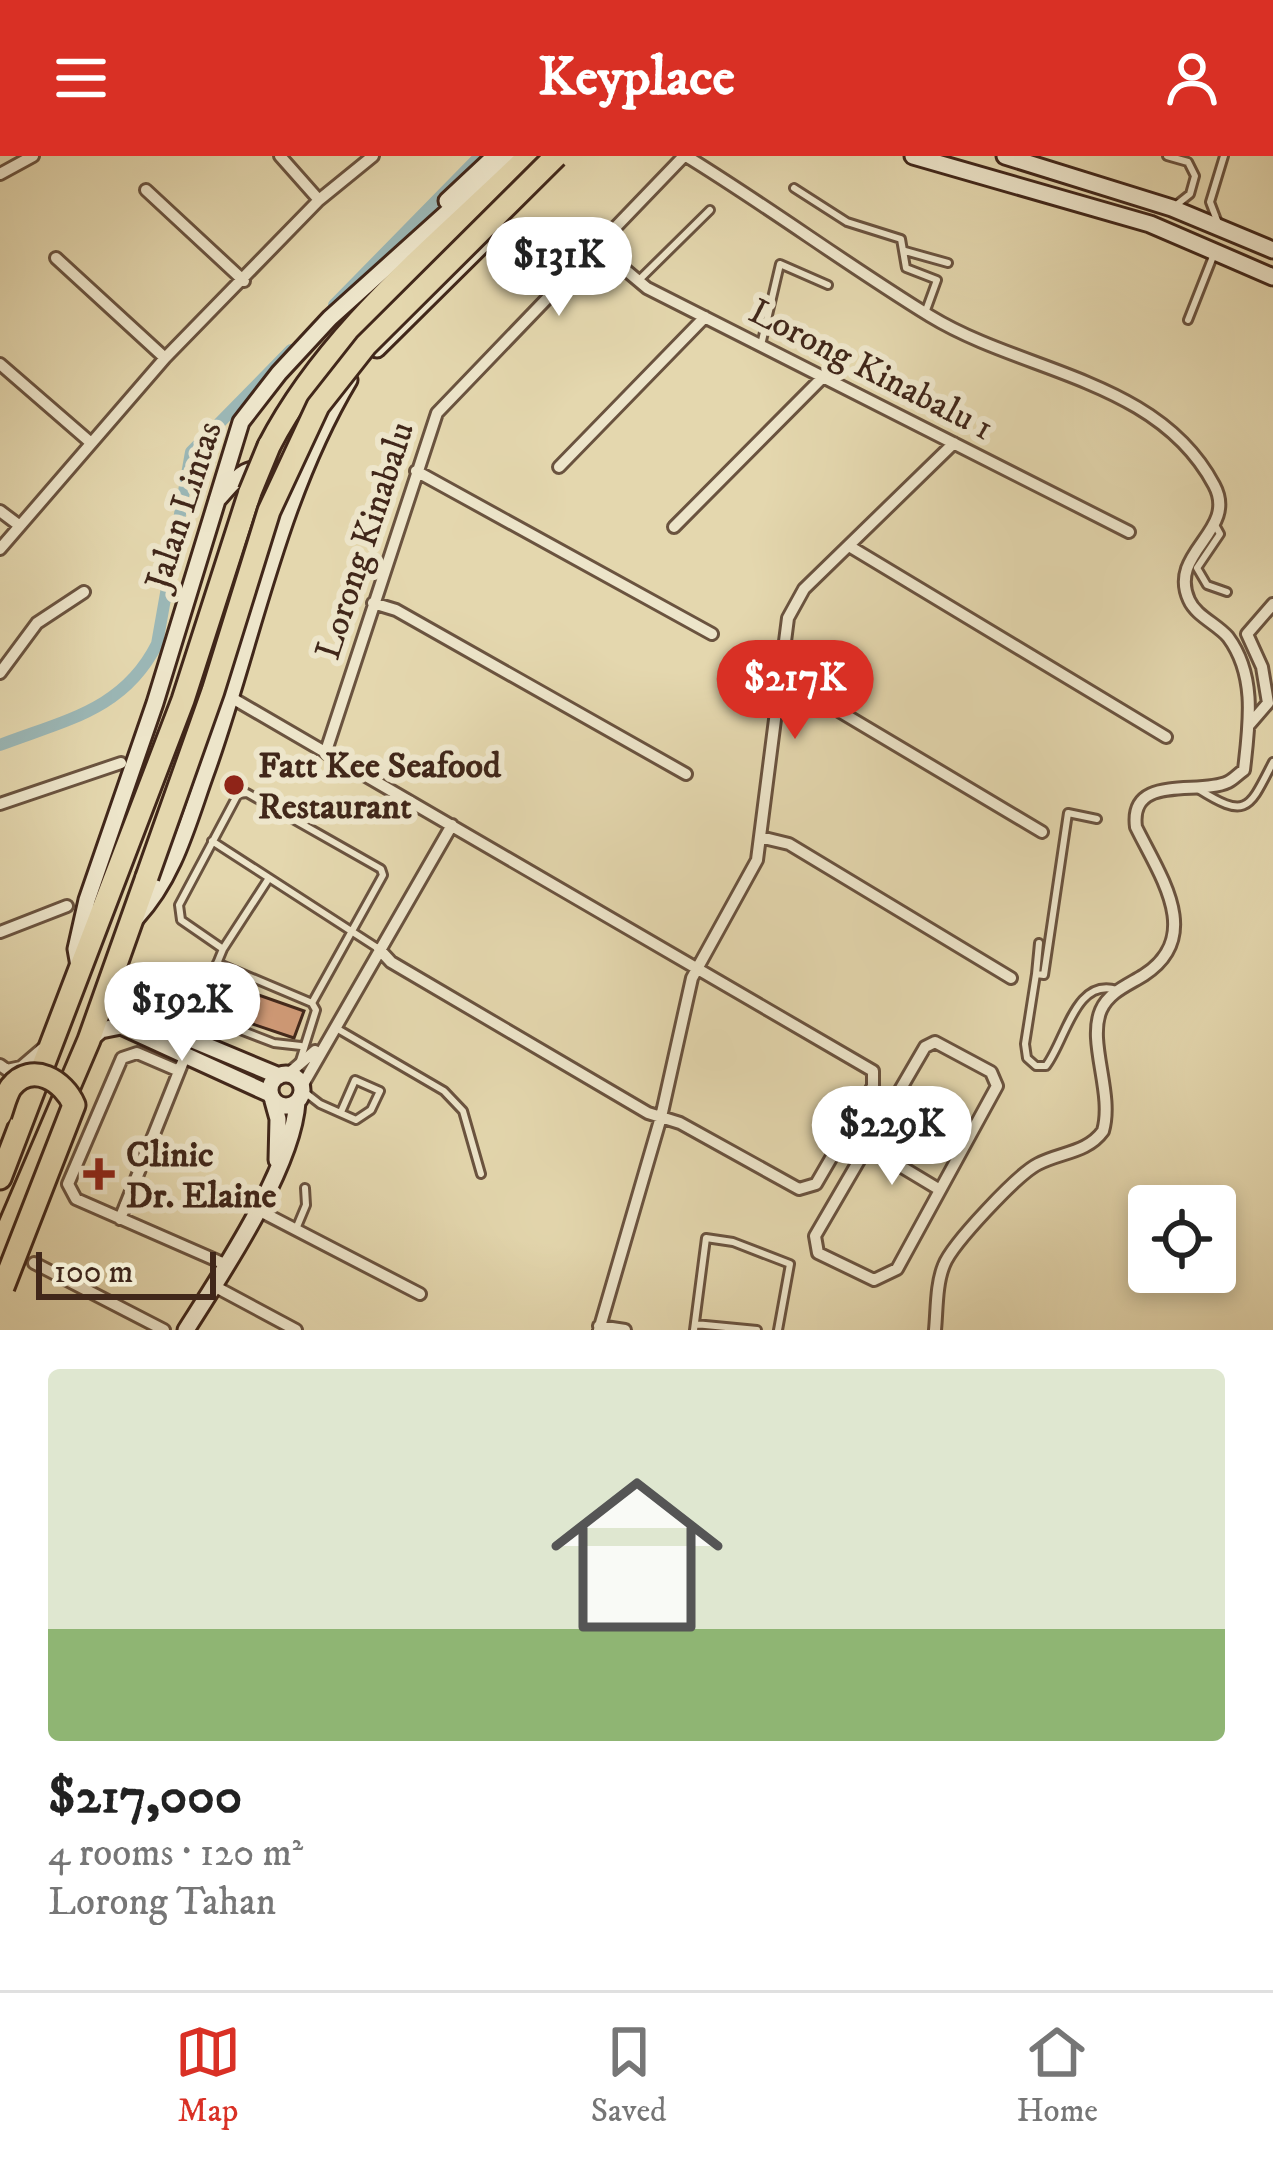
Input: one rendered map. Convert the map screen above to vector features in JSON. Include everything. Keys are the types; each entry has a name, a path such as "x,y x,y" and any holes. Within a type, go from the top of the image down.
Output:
{"highway":[{"name":"Jalan Lintas","path":"0,1178 10,1119 52,1036 95,931 183,700 250,492 278,427 332,349 530,156"},
{"path":"0,1249 89,1040 213,691 269,511 298,443 318,406 366,346 556,156"},
{"path":"2,1291 74,1105 54,1079 31,1076 11,1088 10,1119"}],"main road":[{"path":"378,272 495,156"},
{"name":"Jalan Lintas","path":"80,969 76,949 87,900 155,703 232,441 250,410 296,353 378,272 510,156"},
{"path":"129,925 152,900 170,868 232,698 289,503 319,431 351,376 570,156"},
{"path":"914,156 1150,224 1273,277"},
{"path":"1005,156 1172,208 1273,250"},
{"path":"214,502 245,471 267,470 280,483 283,494 281,536"},
{"path":"109,982 121,1010 184,1054 289,1071"},
{"path":"89,1040 101,1030 121,1026 284,1106 300,1093"},
{"path":"186,1330 227,1265 296,1126 300,1093 289,1071"},
{"path":"277,1169 278,1118 272,1081 289,1071"}],"street":[{"path":"0,174 33,156"},
{"path":"280,156 319,200"},
{"path":"0,549 165,358 319,200 373,156"},
{"path":"685,156 975,342 1127,399 1185,445 1216,488 1221,507 1215,525 1189,557 1185,584 1189,602 1227,637 1241,661 1248,688 1244,770 1226,784 1162,788 1148,794 1134,815 1169,894 1174,942 1160,964 1117,990 1099,1016 1106,1106 1103,1131 1078,1151 1026,1171 954,1250 941,1273 935,1330"},
{"name":"Lorong Kinabalu","path":"326,751 437,413 685,156"},
{"path":"146,190 244,281"},
{"name":"Lorong Kinabalu 1","path":"597,246 638,281 1129,532"},
{"path":"56,258 165,358"},
{"path":"559,466 705,317"},
{"path":"0,364 90,442"},
{"path":"674,527 823,377"},
{"path":"625,1330 599,1328 661,1117 696,969 754,868 788,618 794,603 954,443"},
{"path":"416,471 712,634"},
{"path":"0,511 20,526"},
{"path":"849,546 1166,737"},
{"path":"0,673 37,622 84,592"},
{"path":"373,603 396,610 686,774"},
{"path":"1249,725 1262,714 1268,691 1247,634 1273,604"},
{"path":"779,685 807,692 1042,832"},
{"path":"232,698 873,1071 873,1086 816,1184 800,1189 661,1117 391,962 379,949"},
{"path":"0,804 121,764"},
{"path":"300,1093 333,1026 452,826"},
{"path":"760,837 789,844 1011,978"},
{"path":"0,932 67,906"},
{"path":"0,1064 7,1070 22,1067 52,1036"},
{"path":"935,1042 991,1072 997,1086 940,1190 897,1269 874,1280 818,1253 815,1237 925,1047 935,1042"},
{"path":"289,1071 322,1046"},
{"path":"120,1219 184,1054 137,1053 122,1058 68,1178 76,1199 120,1219 227,1265"},
{"path":"0,1084 16,1103 10,1119"},
{"path":"847,1134 940,1190"},
{"path":"256,1209 420,1294"},
{"path":"34,1263 164,1330"},
{"path":"214,1286 296,1330"}],"lane":[{"path":"1167,156 1188,162 1195,176 1190,194 1172,208"},
{"path":"1220,226 1210,202 1224,156"},
{"path":"794,188 847,222 901,239 906,268 937,280 925,313"},
{"path":"638,281 710,210"},
{"path":"904,251 948,263"},
{"path":"1188,320 1216,251"},
{"path":"761,346 781,263 828,285"},
{"path":"1215,525 1220,534 1197,568 1207,585 1227,592"},
{"path":"1195,787 1227,808 1240,810 1251,804 1273,762"},
{"path":"223,949 181,920 179,905 238,794 247,793 381,868 383,875 312,1003"},
{"path":"1036,974 1044,975 1068,813 1097,819"},
{"path":"212,841 379,949"},
{"path":"184,1054 223,949 269,878"},
{"path":"1039,943 1025,1044 1027,1058 1036,1066 1046,1066 1058,1051 1078,1004 1090,992 1105,986 1117,990"},
{"path":"217,963 312,1003 316,1010 289,1071"},
{"path":"196,1013 274,1043 302,1046"},
{"path":"333,1026 444,1091 463,1111 481,1174"},
{"path":"300,1093 356,1120 380,1091 355,1080 341,1112"},
{"path":"296,1229 306,1205 305,1188"},
{"path":"757,1330 695,1327 706,1238 734,1242 790,1264 778,1330"}],"building":[{"path":"222,982 304,1011 294,1038 211,1010"}],"waterway":[{"path":"334,305 480,156"},
{"path":"0,745 90,710 128,684 143,666 157,644 191,452 291,350"}],"place":[{"name":"Fatt Kee Seafood Restaurant","path":"234,785"},
{"name":"Clinic Dr. Elaine","path":"99,1174"}]}
